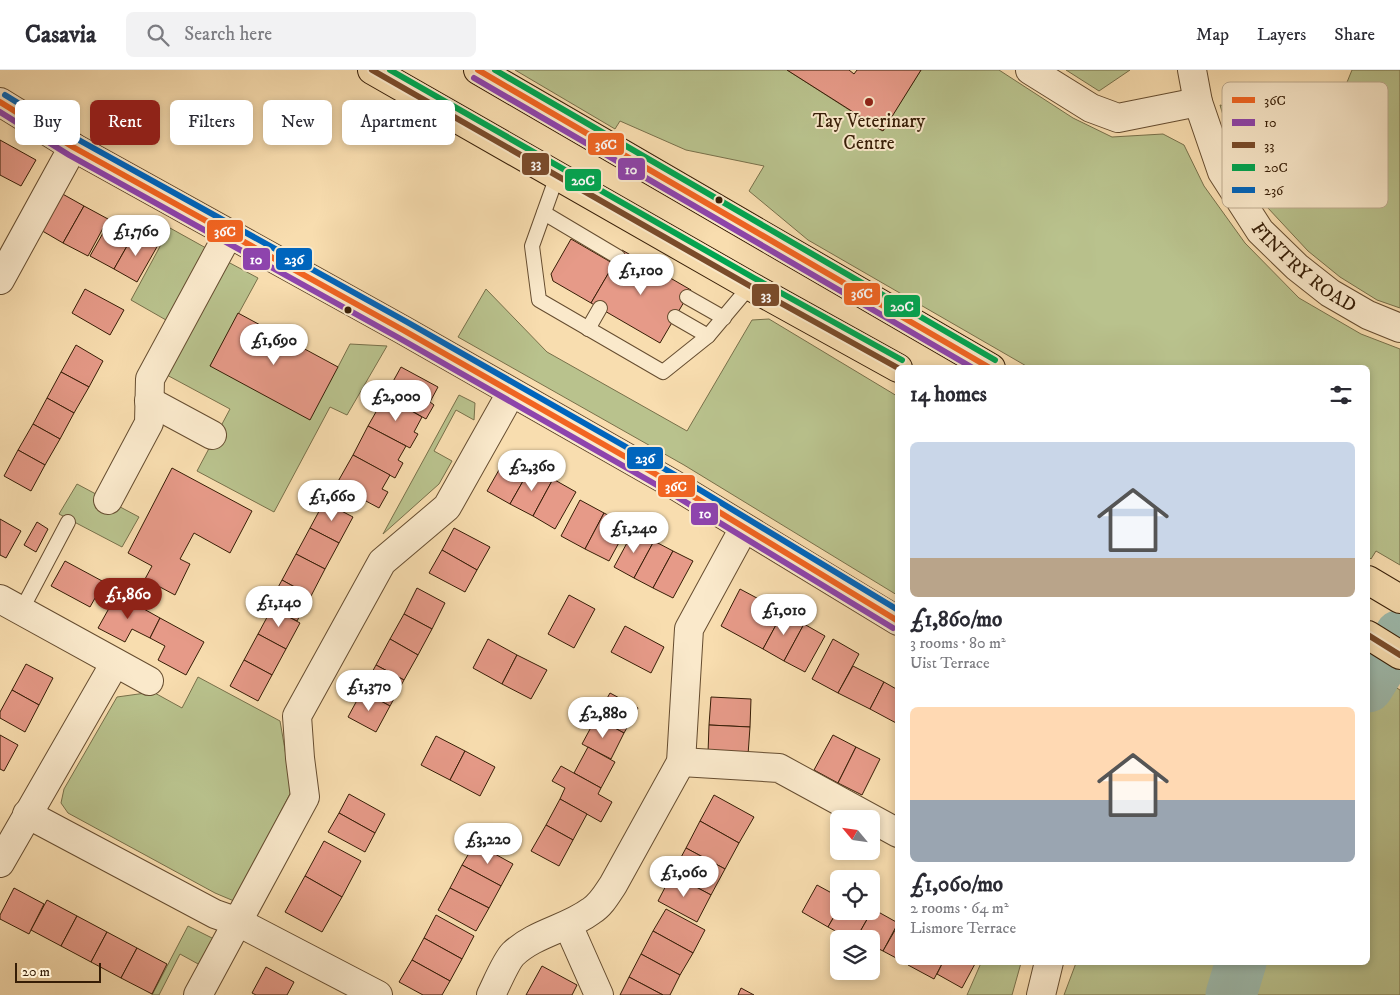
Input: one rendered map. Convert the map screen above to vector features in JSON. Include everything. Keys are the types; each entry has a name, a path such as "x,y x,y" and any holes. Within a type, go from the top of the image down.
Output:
{"highway":[{"path":"372,70 750,286 895,366"},
{"path":"478,70 986,365"},
{"path":"1370,581 1400,599"},
{"path":"1370,636 1400,655"}],"street":[{"path":"1030,70 1091,108 1118,118 1198,102"},
{"name":"FINTRY ROAD","path":"1192,70 1198,102 1222,172"},
{"path":"0,102 73,147 403,330 673,484 895,619"},
{"path":"0,280 73,147"},
{"name":"FINTRY ROAD","path":"1245,208 1260,231 1296,267 1330,293 1368,315 1400,328"},
{"path":"108,500 149,423 150,379 229,233"},
{"path":"198,995 305,797 297,716 382,562 447,507 511,392"},
{"path":"149,401 212,436"},
{"path":"491,995 512,956 533,939 568,925 592,911 601,903 681,762 689,629 744,528"},
{"path":"10,605 149,681"},
{"path":"0,863 115,663"},
{"path":"681,762 779,768 895,831"},
{"path":"27,814 215,914 238,922 378,995"},
{"path":"568,925 594,992"},
{"path":"1041,995 1048,965"}],"lane":[{"path":"557,176 532,246 539,300 663,372 708,336 750,286"},
{"path":"544,213 618,257"},
{"path":"687,297 724,318"},
{"path":"588,329 600,308"},
{"path":"675,317 708,336"},
{"path":"10,605 68,522"}],"green space":[{"path":"515,70 787,70 882,131 921,70 999,70 1073,118 1112,137 1163,134 1184,145 1204,186 1245,243 1299,298 1361,334 1400,349 1400,565 1376,551 1370,558 1370,365 1025,365 808,240 749,191 764,166 686,150 620,121 615,129"},
{"path":"1066,70 1130,70 1099,91"},
{"path":"1352,70 1400,70 1400,308 1377,300 1340,277 1308,251 1268,208 1388,208 1388,82 1347,82"},
{"path":"170,228 206,248 166,320 131,300"},
{"path":"228,262 258,278 210,366 338,367 350,344 387,346 347,415 330,407 274,512 197,471 230,409 165,374"},
{"path":"486,289 547,352 687,431 752,320 769,319 895,395 895,594 684,465 458,337"},
{"path":"459,395 475,403 474,420 456,410 434,451 452,461 439,484 383,534"},
{"path":"77,484 139,517 122,547 59,514"},
{"path":"1370,672 1400,690 1400,995 1064,995 1075,965 1370,965"},
{"path":"198,677 280,721 292,790 234,901 215,893 68,813 61,803 64,789 117,697 153,692 182,708"},
{"path":"188,926 214,939 200,965 180,954 159,995 152,995"},
{"path":"980,965 1020,965 1012,995 967,995"}],"building":[{"name":"Tay Veterinary Centre","path":"787,70 849,70 854,74 857,70 921,70 883,131"},
{"path":"0,140 36,160 21,186 0,175"},
{"path":"59,192 84,206 63,243 39,229"},
{"path":"84,206 108,219 88,256 63,243"},
{"path":"111,219 135,232 114,269 90,256"},
{"path":"135,232 158,245 137,282 114,269"},
{"path":"571,239 614,264 591,303 553,281 551,274"},
{"path":"622,250 691,290 660,343 591,303"},
{"path":"85,289 124,310 110,335 72,313"},
{"path":"238,313 338,367 310,420 210,366"},
{"path":"76,345 103,361 89,387 61,372"},
{"path":"401,367 438,387 430,402 434,405 426,419 385,396"},
{"path":"61,372 89,387 74,413 47,398"},
{"path":"385,396 422,417 414,432 418,434 410,448 368,426"},
{"path":"47,398 74,413 60,439 33,424"},
{"path":"33,424 60,439 45,465 18,450"},
{"path":"368,426 406,446 398,460 403,463 395,478 353,455"},
{"path":"18,450 45,465 31,491 4,476"},
{"path":"508,454 531,467 510,504 487,491"},
{"path":"353,455 390,475 382,489 388,492 379,508 336,485"},
{"path":"531,467 553,479 533,516 510,504"},
{"path":"172,468 252,511 230,553 194,533 180,559 190,564 175,595 145,579 152,566 128,553"},
{"path":"553,479 576,492 555,529 533,516"},
{"path":"580,500 604,513 585,549 561,536"},
{"path":"324,502 353,517 339,543 310,528"},
{"path":"604,513 628,526 609,561 585,549"},
{"path":"0,519 21,531 6,558 0,555"},
{"path":"37,522 48,529 36,552 24,545"},
{"path":"310,528 339,543 325,569 296,554"},
{"path":"454,528 490,547 477,570 442,550"},
{"path":"634,530 654,541 634,578 614,567"},
{"path":"654,541 673,551 653,588 634,578"},
{"path":"442,550 477,570 465,592 429,573"},
{"path":"673,551 693,561 673,598 653,588"},
{"path":"296,554 325,569 311,596 282,580"},
{"path":"65,561 104,582 90,607 51,586"},
{"path":"282,580 311,596 297,621 268,606"},
{"path":"417,588 445,603 432,629 404,614"},
{"path":"740,589 783,612 763,649 721,626"},
{"path":"117,594 160,618 150,638 132,629 125,642 98,628"},
{"path":"569,595 595,609 574,648 548,634"},
{"path":"272,608 300,623 286,649 258,634"},
{"path":"783,612 804,624 784,661 763,649"},
{"path":"404,614 432,629 418,655 390,639"},
{"path":"160,618 204,642 186,675 158,660 165,646 150,638"},
{"path":"804,624 825,636 805,672 784,661"},
{"path":"625,626 664,647 651,673 611,652"},
{"path":"258,634 286,649 272,675 244,660"},
{"path":"390,639 418,655 404,680 376,665"},
{"path":"488,639 517,655 502,684 473,668"},
{"path":"833,639 859,654 838,693 812,679"},
{"path":"517,655 547,670 531,699 502,684"},
{"path":"244,660 272,675 258,701 230,686"},
{"path":"26,664 53,678 39,705 12,690"},
{"path":"376,665 404,680 390,706 362,691"},
{"path":"853,666 884,682 870,709 838,693"},
{"path":"884,682 895,688 895,722 870,709"},
{"path":"12,690 39,705 25,732 0,718 0,712"},
{"path":"362,691 390,706 376,732 348,717"},
{"path":"610,693 638,708 624,733 596,718"},
{"path":"711,697 751,699 750,727 709,725"},
{"path":"596,718 624,733 611,759 582,744"},
{"path":"709,725 750,727 748,755 708,753"},
{"path":"0,735 18,745 4,771 0,769"},
{"path":"833,735 856,747 838,783 814,770"},
{"path":"436,736 465,751 450,780 421,765"},
{"path":"588,747 615,762 601,788 574,773"},
{"path":"856,747 880,759 862,795 838,783"},
{"path":"465,751 495,767 480,796 450,780"},
{"path":"561,766 601,788 598,794 612,802 601,822 560,799 565,788 552,781"},
{"path":"349,794 385,814 375,833 339,813"},
{"path":"714,795 754,817 739,843 700,821"},
{"path":"560,799 587,814 573,840 546,825"},
{"path":"339,813 375,833 365,852 328,832"},
{"path":"700,821 739,843 725,869 686,848"},
{"path":"546,825 573,840 559,866 531,851"},
{"path":"324,841 361,861 342,897 305,876"},
{"path":"475,843 513,864 501,886 462,865"},
{"path":"686,848 725,869 711,895 672,874"},
{"path":"462,865 501,886 489,908 450,888"},
{"path":"672,874 711,895 697,922 658,901"},
{"path":"305,876 342,897 322,932 285,912"},
{"path":"817,885 830,892 830,920 832,920 828,927 802,912"},
{"path":"14,888 44,904 29,934 0,919 0,915"},
{"path":"450,888 489,908 476,931 438,910"},
{"path":"47,900 77,916 61,946 31,930"},
{"path":"666,909 705,930 693,953 653,931"},
{"path":"880,913 895,921 895,929 883,951 880,950 880,930 861,930 867,920 880,920"},
{"path":"436,915 474,936 462,959 424,938"},
{"path":"77,916 107,932 91,962 61,946"},
{"path":"832,920 867,920 861,930 834,930 828,927"},
{"path":"895,930 895,957 883,951"},
{"path":"653,931 693,953 680,975 641,954"},
{"path":"107,932 137,948 121,978 91,962"},
{"path":"424,938 462,959 450,981 412,960"},
{"path":"137,948 167,964 152,994 121,978"},
{"path":"641,954 680,975 670,995 663,995 629,977"},
{"path":"412,960 450,981 442,995 423,995 399,982"},
{"path":"908,965 941,965 934,979"},
{"path":"942,965 974,965 962,988 937,974"},
{"path":"542,966 577,985 572,995 526,995"},
{"path":"266,967 294,982 287,995 256,995 252,993"},
{"path":"629,977 663,995 620,995"},
{"path":"741,988 754,995 738,995"}],"waterway":[{"path":"1370,684 1400,635"},
{"path":"1231,995 1240,965"}],"transit line":[{"name":"33","path":"372,70 750,286 895,366"},
{"name":"20C","path":"390,70 754,278 902,360"},
{"name":"36C","path":"478,70 985,365"},
{"name":"20C","path":"495,70 995,360"},
{"name":"10","path":"474,78 968,365"},
{"name":"236","path":"5,95 77,139 407,322 677,476 895,608"},
{"name":"36C","path":"0,102 73,147 403,330 673,484 895,619"},
{"name":"10","path":"0,112 69,155 399,338 669,492 893,628"},
{"name":"33","path":"1370,636 1400,655"}],"place":[{"name":"Tay Veterinary Centre","path":"869,102"}]}
